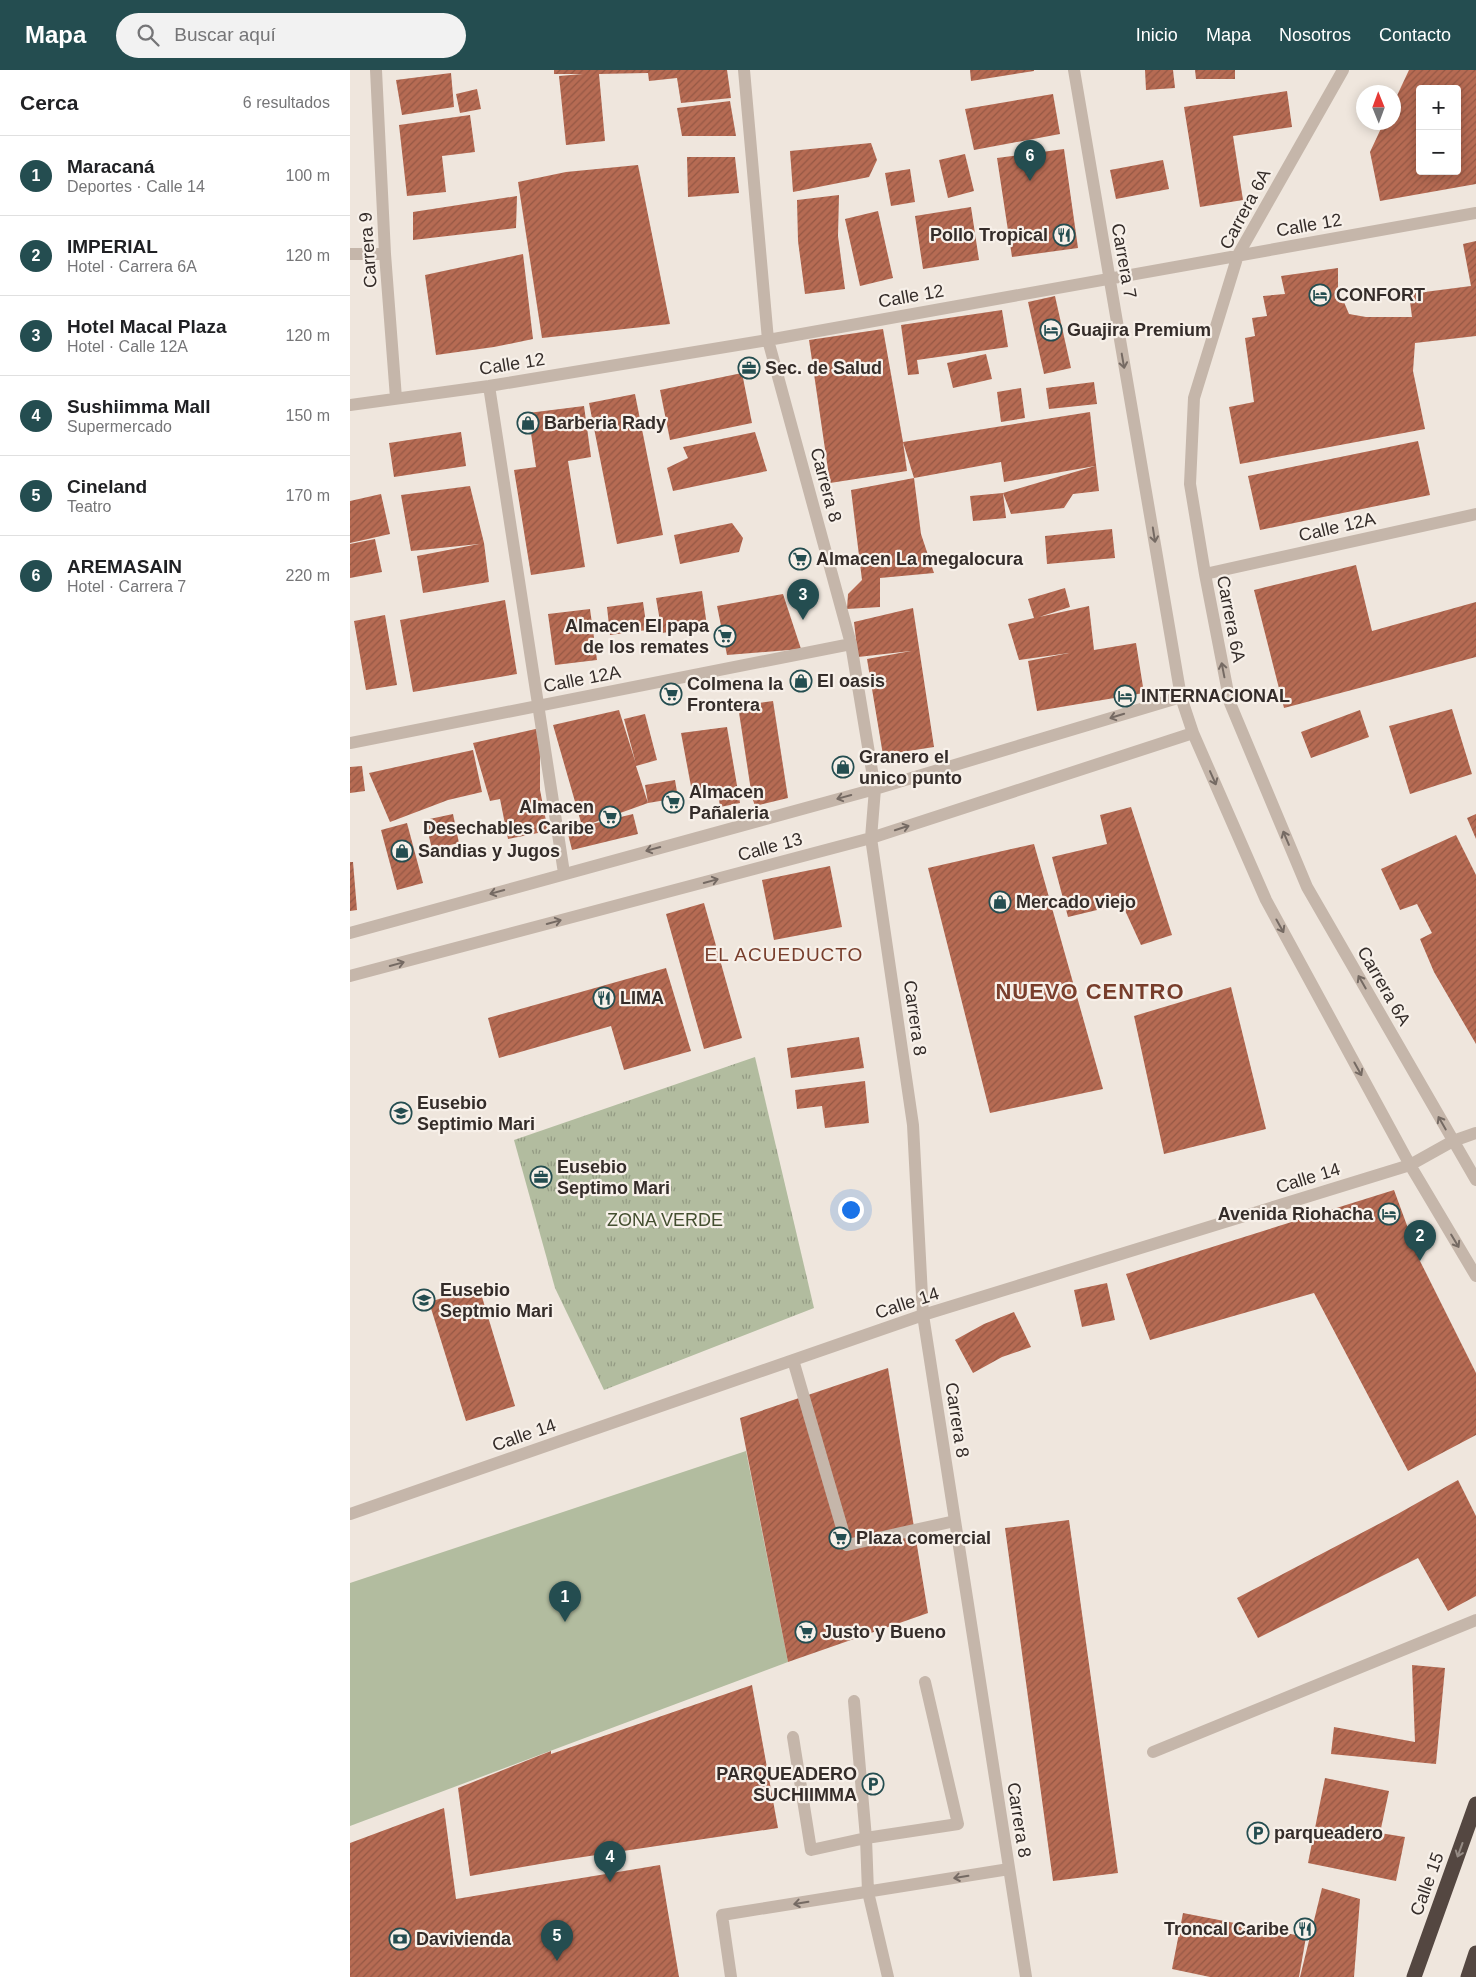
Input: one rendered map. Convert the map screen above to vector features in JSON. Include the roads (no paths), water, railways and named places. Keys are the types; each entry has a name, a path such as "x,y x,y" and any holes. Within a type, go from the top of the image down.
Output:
{"highway":[{"name":"Calle 15","path":"1414,1977 1476,1804"},
{"path":"1468,1977 1476,1953"}],"street":[{"name":"Carrera 9","path":"376,70 396,398"},
{"name":"Carrera 8","path":"744,70 768,340 851,644 875,789 871,838 913,1125 923,1315 1026,1977"},
{"name":"Carrera 7","path":"1074,70 1181,697 1193,734"},
{"name":"Carrera 6A","path":"1343,70 1238,255 1194,398 1190,484 1230,704 1307,887 1476,1180"},
{"name":"Calle 12","path":"350,405 489,386 768,340 1476,213"},
{"path":"350,254 386,254"},
{"path":"489,386 564,873"},
{"name":"Calle 12A","path":"1205,574 1476,514"},
{"name":"Calle 12A","path":"350,743 851,644"},
{"name":"Calle 13","path":"350,933 875,789 1181,697"},
{"path":"1193,734 1266,900 1410,1165 1476,1276"},
{"name":"Calle 13","path":"350,976 871,838 1193,734"},
{"name":"Calle 14","path":"350,1514 923,1315 1410,1165 1453,1142 1476,1133"},
{"path":"793,1360 847,1545 955,1521"},
{"path":"1153,1752 1476,1620"},
{"path":"794,1737 811,1850 866,1838 958,1824 925,1682"},
{"path":"854,1702 866,1838 868,1892 888,1977"},
{"path":"731,1977 722,1915 1009,1869"}],"place":[{"name":"AREMASAIN","path":"1030,181"},
{"name":"Pollo Tropical","path":"1064,235"},
{"name":"CONFORT","path":"1320,295"},
{"name":"Guajira Premium","path":"1051,330"},
{"name":"Sec. de Salud","path":"749,368"},
{"name":"Barberia Rady","path":"528,423"},
{"name":"Almacen La megalocura","path":"800,559"},
{"name":"Hotel Macal Plaza","path":"803,620"},
{"name":"Almacen El papa de los remates","path":"725,636"},
{"name":"El oasis","path":"801,681"},
{"name":"Colmena la Frontera","path":"671,694"},
{"name":"INTERNACIONAL","path":"1125,696"},
{"name":"Granero el unico punto","path":"843,767"},
{"name":"Almacen Pañaleria","path":"673,802"},
{"name":"Almacen Desechables Caribe","path":"610,817"},
{"name":"Sandias y Jugos","path":"402,851"},
{"name":"Mercado viejo","path":"1000,902"},
{"name":"LIMA","path":"604,998"},
{"name":"Eusebio Septimio Mari","path":"401,1113"},
{"name":"Eusebio Septimo Mari","path":"541,1177"},
{"name":"Avenida Riohacha","path":"1389,1214"},
{"name":"IMPERIAL","path":"1420,1261"},
{"name":"Eusebio Septmio Mari","path":"424,1300"},
{"name":"Plaza comercial","path":"840,1538"},
{"name":"Maracaná","path":"565,1622"},
{"name":"Justo y Bueno","path":"806,1632"},
{"name":"PARQUEADERO SUCHIIMMA","path":"873,1784"},
{"name":"parqueadero","path":"1258,1833"},
{"name":"Sushiimma Mall","path":"610,1882"},
{"name":"Troncal Caribe","path":"1305,1929"},
{"name":"Davivienda","path":"400,1939"},
{"name":"Cineland","path":"557,1961"}],"district":[{"name":"EL ACUEDUCTO","path":"784,954"},
{"name":"NUEVO CENTRO","path":"1090,991"}],"park label":[{"name":"ZONA VERDE","path":"665,1220"}]}
